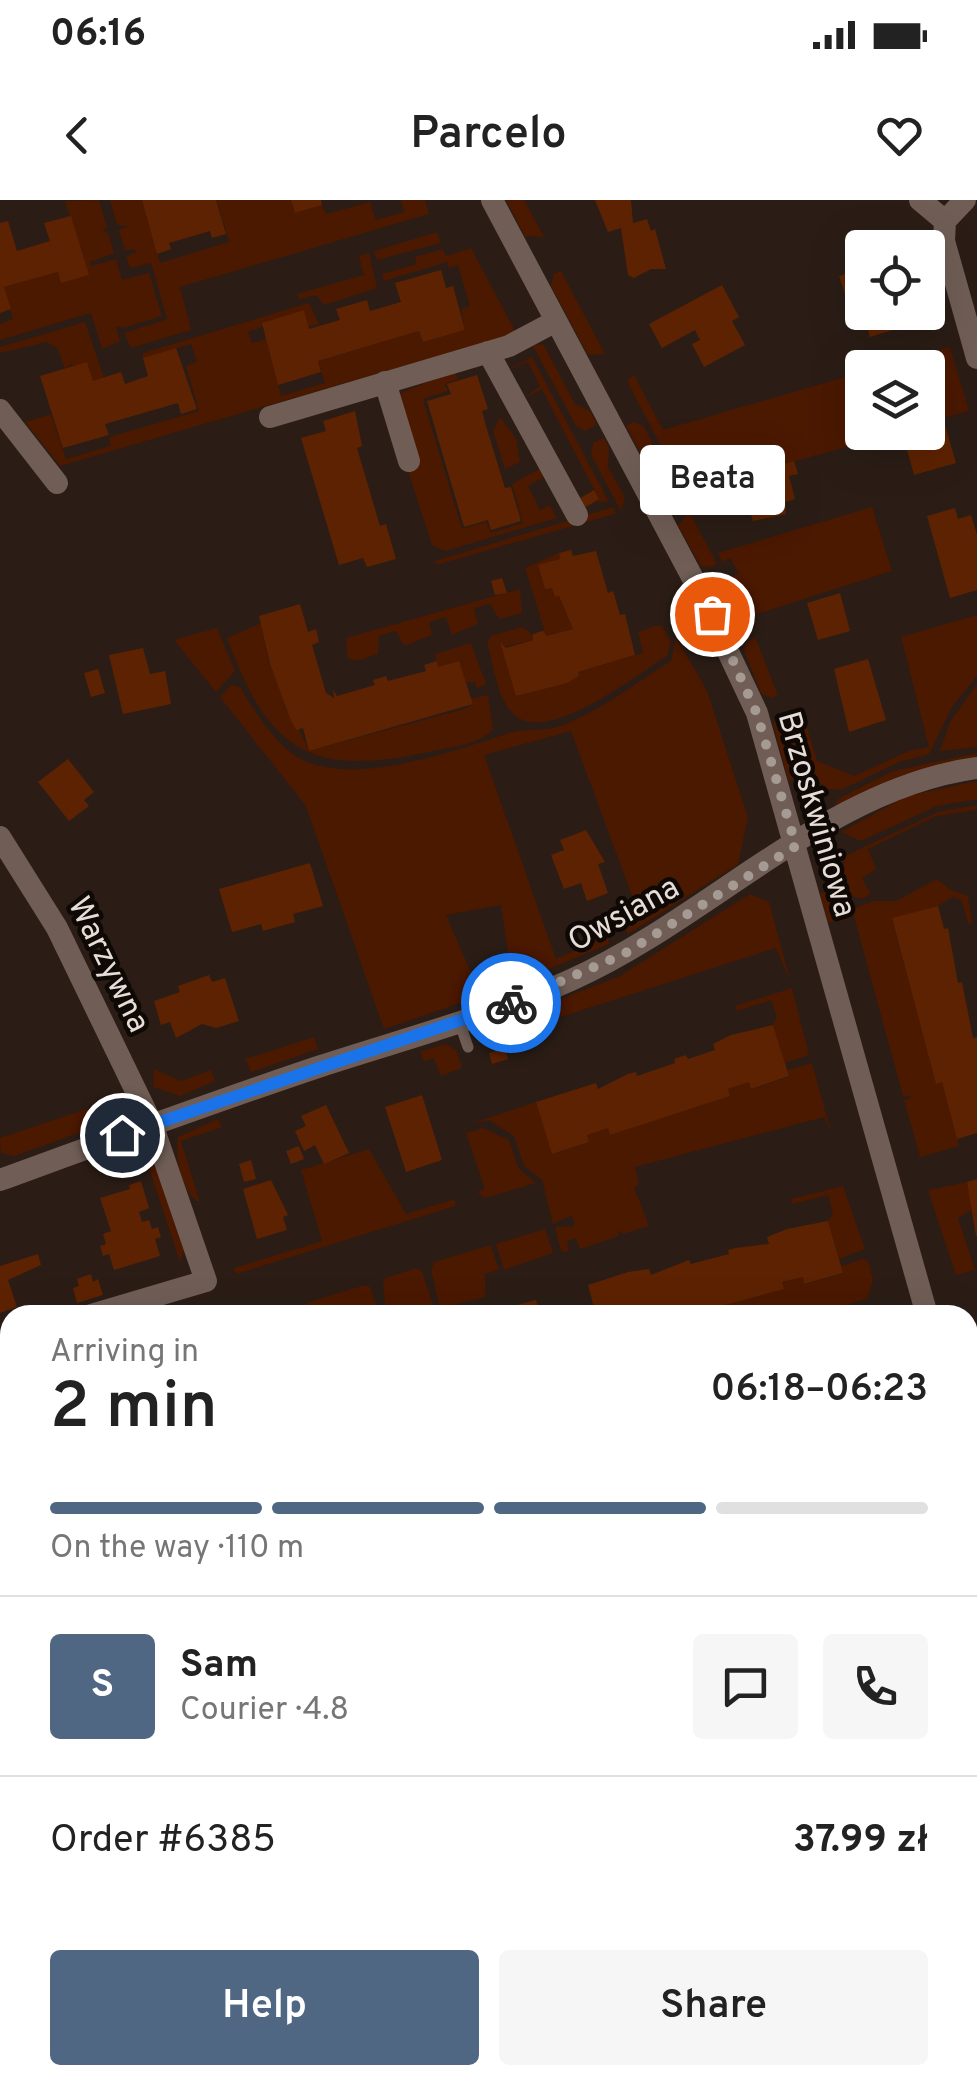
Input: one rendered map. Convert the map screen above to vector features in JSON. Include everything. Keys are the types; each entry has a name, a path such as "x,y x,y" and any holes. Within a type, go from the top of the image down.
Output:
{"street":[{"name":"Brzoskwiniowa","path":"492,200 730,650 757,714 924,1305"},
{"path":"920,200 945,221"},
{"path":"965,200 945,221 944,248 977,358"},
{"path":"270,417 488,352 556,322"},
{"path":"488,352 576,515"},
{"path":"384,382 409,461"},
{"path":"0,410 57,483"},
{"name":"Owsiana","path":"0,1180 152,1124 459,1021 608,963 796,846 907,783 977,768"},
{"name":"Warzywna","path":"0,838 57,928 152,1124 206,1281 125,1305"}],"lane":[{"path":"459,1021 468,1046"}],"shaded area":[{"path":"99,200 107,228 102,230 108,233 114,253 90,262 91,266 116,259 122,280 149,273 162,316 123,328 116,326 120,341 102,349 91,313 0,340 0,324 13,319 4,287 58,272 61,282 88,274 65,201"},
{"path":"110,200 142,200 160,263 229,242 217,201 210,200 291,200 295,212 322,205 326,214 370,202 376,220 404,212 401,200 425,200 429,214 180,287 191,330 131,348 124,333 167,319 151,263 130,268 126,257 136,252 125,251 119,230 128,226 117,225"},
{"path":"506,200 524,200 544,237 525,236"},
{"path":"437,232 441,243 377,260 374,251"},
{"path":"471,248 516,333 60,466 25,422 51,414 66,459 111,446 109,437 199,411 186,366 197,362 191,344 143,358 143,353 309,303 319,324 308,327 303,311 248,332 252,343 267,339 281,396 325,383 318,361 419,331 423,342 465,330 461,309 470,306 458,265 449,268 447,262 384,281 382,274 416,264 415,257 443,249 446,256"},
{"path":"369,253 377,288 324,305 316,295 299,299 297,294 364,275 359,256"},
{"path":"561,271 605,354 588,355 551,286 554,274"},
{"path":"85,322 104,378 93,381 71,364 65,369 58,349 47,342 0,353 0,347"},
{"path":"543,344 575,404 590,411 597,424 585,431 576,426 533,346"},
{"path":"950,347 969,411 945,417 945,350 940,350"},
{"path":"532,357 609,502 596,501 599,499 542,389 524,398 540,386 528,362 509,369"},
{"path":"455,371 458,379 445,384 448,391 423,399 462,529 486,522 491,533 523,523 512,484 539,469 544,477 528,486 540,510 550,505 557,518 445,551 432,545 405,462 401,393"},
{"path":"634,375 663,430 845,377 845,447 706,486 687,496 627,381"},
{"path":"500,417 516,439 520,462 505,469 493,431"},
{"path":"633,422 643,425 682,498 665,499 626,426"},
{"path":"604,438 609,448 608,467 625,498 621,511 591,455 593,443"},
{"path":"613,507 616,513 611,515 436,565 435,561"},
{"path":"872,507 892,571 750,616 731,577 739,573 730,558 722,562 718,553"},
{"path":"689,511 717,564 710,568 701,566 678,526"},
{"path":"559,553 560,559 538,566 545,588 552,588 555,597 559,596 573,629 546,636 525,568"},
{"path":"520,589 522,613 499,619 490,604 474,608 478,624 452,635 446,617 429,622 432,635 404,646 396,631 379,636 378,654 356,661 348,658 346,638"},
{"path":"977,615 977,676 952,707 929,754 899,762 841,790 827,789 811,776 795,724 805,721 817,761 854,776 909,751 929,747 901,637"},
{"path":"261,623 269,663 309,751 464,709 473,704 471,699 488,695 493,729 463,745 387,759 352,761 323,757 298,747 277,730 259,707 227,638"},
{"path":"662,626 671,641 667,656 587,706 542,722 523,720 509,709 487,642 491,636 522,627 530,632 533,640 502,647 517,696 578,676 578,672 643,653 638,632"},
{"path":"217,628 235,671 216,692 174,640"},
{"path":"676,637 707,691 748,817 738,864 628,934 625,928 641,920 571,731 484,755 556,959 608,936 609,944 505,987 511,973 501,905 446,915 481,996 384,1029 306,806 220,697 231,685 240,687 277,739 305,761 327,767 379,767 580,718 671,661"},
{"path":"755,637 778,695 771,698 761,693 744,651 746,643"},
{"path":"471,643 486,684 477,688 475,682 465,682 459,661 438,667 435,654"},
{"path":"977,684 977,747 940,751 950,722"},
{"path":"785,712 802,766 789,783 773,724"},
{"path":"977,753 977,758 905,774 834,808 838,799 893,771"},
{"path":"977,781 977,799 937,806 861,841 841,832 907,796"},
{"path":"977,805 977,810 936,816 868,849 876,869 862,878 871,894 862,899 848,895 843,873 845,856 938,812"},
{"path":"937,879 968,896 972,923 968,924 962,901 954,896 938,906 892,919 936,1083 942,1082 959,1146 920,1157 904,1100 914,1097 903,1096 852,909 874,901 896,901"},
{"path":"831,889 840,892 848,920 828,922 820,894"},
{"path":"750,894 769,902 790,980 776,948 479,1043 477,1032 620,976"},
{"path":"792,988 809,1055 785,1063 773,1025 777,1017 771,1000 737,1011 735,1006"},
{"path":"314,1037 318,1049 251,1072 245,1059"},
{"path":"445,1044 456,1050 462,1068 441,1076 434,1058 424,1061 420,1052"},
{"path":"812,1063 831,1133 824,1117 635,1167 639,1185 634,1187 649,1226 623,1234 618,1230 619,1236 580,1249 576,1238 567,1241 569,1252 561,1251 555,1227 575,1226 572,1215 553,1224 542,1180 524,1166 514,1136 489,1120 470,1124 536,1102 553,1154 589,1142 587,1135 608,1128 610,1134 730,1096 728,1089 749,1082 752,1089 788,1077 787,1070"},
{"path":"153,1069 181,1081 211,1070 215,1081 180,1096 154,1087"},
{"path":"107,1102 118,1119 14,1156 1,1153 0,1138"},
{"path":"461,1118 467,1133 483,1128 509,1140 519,1169 536,1183 485,1198 477,1192 485,1189"},
{"path":"218,1119 222,1127 181,1141 200,1203 187,1190 180,1173 178,1137"},
{"path":"369,1149 406,1214 455,1199 455,1206 236,1274 234,1268 322,1241 301,1170"},
{"path":"145,1155 160,1177 172,1209 184,1250 180,1262"},
{"path":"967,1182 972,1210 958,1218 975,1270 956,1275 928,1190"},
{"path":"843,1186 865,1249 839,1259 828,1221 833,1213 828,1195 792,1204 791,1199"},
{"path":"545,1229 553,1253 504,1270 496,1244"},
{"path":"491,1245 499,1270 485,1274 485,1297 441,1305 431,1270 434,1262"},
{"path":"868,1261 873,1280 867,1299 844,1305 725,1305 784,1289 782,1282 803,1277 805,1284 842,1274 841,1266"},
{"path":"416,1268 422,1272 433,1305 385,1305 383,1279"},
{"path":"365,1285 370,1287 376,1305 307,1305"}],"building":[{"path":"142,200 216,200 226,234 212,238 210,231 169,243 171,249 157,254"},
{"path":"291,200 321,200 322,205 295,213"},
{"path":"595,200 631,200 633,223 647,219 651,231 655,229 666,269 651,269 634,278 628,275 621,228 608,232"},
{"path":"71,216 89,275 61,283 58,272 4,287 11,309 0,313 0,223 8,221 17,251 50,241 44,223"},
{"path":"441,270 446,288 453,286 465,330 423,342 419,331 318,361 321,372 278,385 262,323 304,310 309,329 340,320 336,309 367,300 370,311 401,302 395,283"},
{"path":"722,285 739,317 732,321 745,345 704,367 692,344 700,340 695,330 662,348 649,324"},
{"path":"868,330 893,330 870,337"},
{"path":"176,348 197,409 181,414 178,403 105,424 109,435 63,448 40,376 87,362 93,381 121,372 125,384 148,376 143,358"},
{"path":"477,375 488,409 482,411 486,426 505,488 511,487 521,521 491,530 488,520 464,527 427,401 451,394 447,384"},
{"path":"355,411 362,446 357,448 380,526 386,524 396,559 367,567 363,558 339,565 301,438 326,431 323,421"},
{"path":"945,425 956,463 914,475 907,450 945,450"},
{"path":"794,461 798,474 789,476 795,499 785,502 786,514 753,521 743,488 754,484 751,474"},
{"path":"594,490 599,499 584,508 579,499"},
{"path":"955,508 958,519 971,515 977,535 977,590 950,598 927,516"},
{"path":"571,550 573,556 596,551 608,593 613,591 620,615 625,614 635,655 578,672 579,676 567,683 516,696 500,642 506,648 533,640 532,635 538,632 544,631 546,636 573,629 559,596 555,597 552,588 545,589 538,565 560,559 559,553"},
{"path":"502,578 507,593 495,595 491,581"},
{"path":"840,593 850,631 818,640 807,603"},
{"path":"300,604 308,632 316,629 319,642 312,645 326,693 334,698 333,690 337,696 375,685 373,680 386,676 388,681 426,671 424,665 437,661 438,667 459,661 473,704 309,751 303,728 296,730 270,664 259,616"},
{"path":"143,648 150,674 165,671 171,704 123,714 109,655"},
{"path":"868,659 886,720 849,732 834,669"},
{"path":"98,669 105,693 91,697 84,673"},
{"path":"68,759 94,792 84,800 89,806 69,821 38,782"},
{"path":"586,830 605,862 598,864 608,893 587,901 581,883 564,889 551,855 564,850 560,840"},
{"path":"310,863 323,906 293,914 295,922 263,931 261,924 232,932 219,889"},
{"path":"938,906 944,929 948,928 973,1038 977,1037 977,1133 957,1139 942,1082 936,1084 892,918"},
{"path":"209,975 212,982 225,978 239,1021 216,1028 202,1024 176,1038 170,1022 161,1025 154,1001 180,992 178,986"},
{"path":"773,1025 789,1076 751,1089 749,1082 728,1089 730,1096 610,1135 608,1128 587,1135 589,1142 552,1154 536,1102 596,1083 598,1089 628,1074 636,1072 637,1076 675,1063 674,1059 686,1055 688,1059 715,1050 713,1044 731,1035"},
{"path":"505,1048 508,1059 492,1064 489,1053"},
{"path":"422,1095 442,1160 406,1172 385,1107"},
{"path":"326,1105 349,1153 324,1164 315,1145 304,1151 295,1131 306,1126 301,1116"},
{"path":"299,1146 304,1159 291,1164 286,1151"},
{"path":"251,1160 256,1179 244,1182 239,1164"},
{"path":"977,1179 977,1236 976,1236 967,1182"},
{"path":"271,1180 288,1215 283,1217 287,1230 257,1239 243,1189"},
{"path":"141,1181 149,1208 139,1212 142,1222 149,1220 152,1229 158,1227 161,1237 155,1239 160,1256 114,1270 109,1254 103,1256 100,1246 106,1244 103,1234 111,1231 100,1198 130,1189 129,1185"},
{"path":"828,1221 843,1273 804,1284 803,1277 782,1282 784,1289 725,1305 593,1305 588,1285 628,1272 649,1269 651,1275 689,1260 691,1264 729,1254 728,1250 735,1248 769,1244 767,1237"},
{"path":"38,1254 41,1265 8,1280 16,1305 0,1305 0,1266"},
{"path":"91,1274 93,1282 98,1279 103,1295 77,1303 73,1288 79,1286 77,1279"}],"way so far":[{"path":"511,1003 572,980 624,954 796,846 757,714 712,614"}],"place":[{"name":"Beata","path":"712,614"}],"route":[{"path":"122,1135 511,1003"}]}
